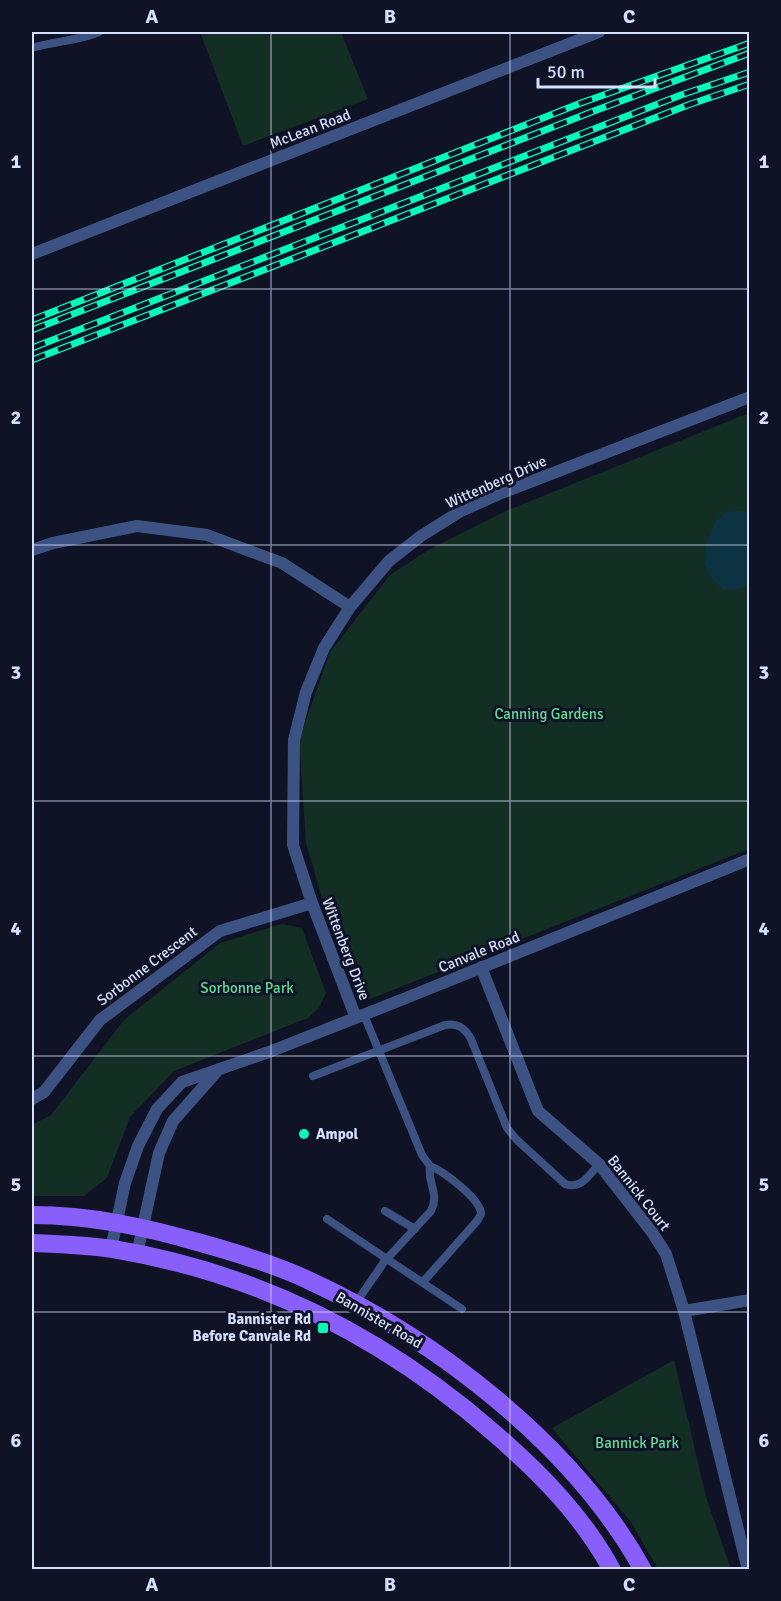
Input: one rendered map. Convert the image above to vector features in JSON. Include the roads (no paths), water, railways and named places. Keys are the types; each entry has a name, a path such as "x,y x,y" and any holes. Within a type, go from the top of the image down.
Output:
{"main road":[{"name":"Bannister Road","path":"32,1215 79,1216 143,1227 246,1256 308,1280 355,1304 429,1349 469,1377 535,1435 578,1480 624,1536 643,1569"},
{"name":"Bannister Road","path":"32,1243 111,1249 207,1271 273,1294 355,1334 454,1398 517,1453 559,1494 602,1551 612,1569"}],"street":[{"name":"McLean Road","path":"32,254 599,32"},
{"name":"Wittenberg Drive","path":"360,1016 312,903 293,845 294,740 306,692 324,648 350,607 389,561 421,536 461,511 499,494 750,397"},
{"path":"32,550 53,543 137,526 207,535 282,563 350,607"},
{"name":"Canvale Road","path":"111,1249 125,1183 138,1146 157,1109 182,1082 360,1016 750,859"},
{"name":"Sorbonne Crescent","path":"32,1099 44,1092 100,1020 220,931 312,903"},
{"name":"Bannick Court","path":"481,967 538,1111 599,1164 652,1232 666,1254 684,1311 748,1569"},
{"name":"Canvale Road","path":"137,1254 159,1153 173,1121 219,1068"},
{"path":"684,1311 750,1300"}],"lane":[{"path":"32,48 99,32"},
{"path":"360,1016 379,1050 422,1155 430,1166 441,1170 478,1203 481,1214 423,1282"},
{"path":"313,1076 445,1025 453,1024 461,1027 471,1039 507,1128 517,1140 565,1184 580,1185 599,1164"},
{"path":"355,1304 388,1258 431,1211 435,1202 435,1192 428,1175 430,1166"},
{"path":"385,1210 415,1229"},
{"path":"327,1219 462,1309"}],"water":[{"path":"729,510 749,512 749,583 740,589 724,590 712,579 704,564 707,539 716,521"}],"railway":[{"path":"32,320 581,103 750,43"},
{"path":"32,330 594,111 750,53"},
{"path":"32,348 681,95 750,72"},
{"path":"32,360 688,105 750,84"}],"place":[{"name":"Ampol","path":"304,1134"},
{"name":"Bannister Rd Before Canvale Rd","path":"323,1328"}],"park label":[{"name":"Canning Gardens","path":"549,714"},
{"name":"Sorbonne Park","path":"247,988"},
{"name":"Bannick Park","path":"637,1443"}]}
